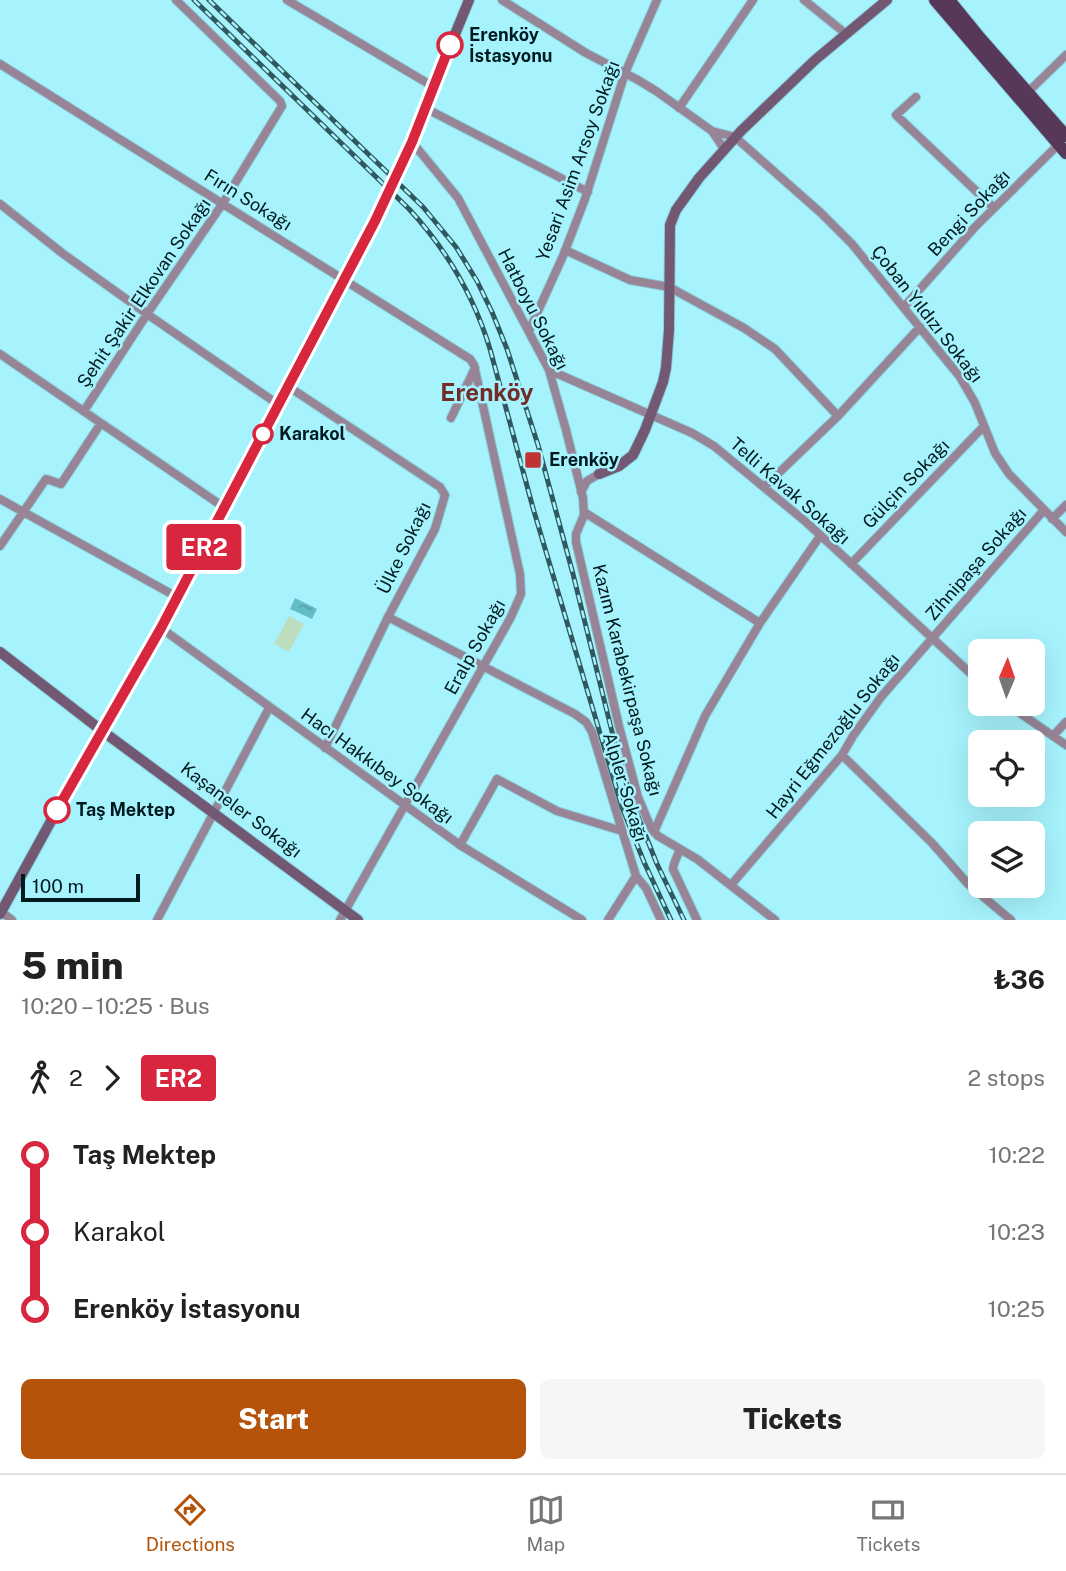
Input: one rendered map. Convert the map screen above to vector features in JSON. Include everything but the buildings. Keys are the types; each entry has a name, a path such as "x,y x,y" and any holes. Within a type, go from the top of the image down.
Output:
{"main road":[{"path":"935,0 1064,144"},
{"path":"949,0 1028,92 1064,144"}],"street":[{"name":"Şehit Şakir Elkovan Sokağı","path":"84,411 223,203 281,109 282,104 176,0"},
{"path":"287,0 433,87"},
{"path":"12,920 0,912 161,628 385,202 469,0"},
{"path":"502,0 586,53 649,86 712,131 735,137"},
{"name":"Yesari Asim Arsoy Sokağı","path":"529,331 588,192 625,73 657,0"},
{"path":"679,108 753,0"},
{"path":"804,0 845,33"},
{"path":"581,492 587,481 630,458 651,415 666,368 672,218 699,178 735,137 845,33 887,0"},
{"path":"1028,92 1066,55"},
{"name":"Fırın Sokağı","path":"0,64 470,359 474,368"},
{"path":"916,97 896,115 994,208"},
{"path":"425,108 588,192"},
{"path":"712,131 724,149"},
{"name":"Çoban Yıldızı Sokağı","path":"735,137 852,244 967,387 996,456 1007,471 1066,532"},
{"name":"Hatboyu Sokağı","path":"412,142 458,198 549,370 576,469 584,512"},
{"name":"Bengi Sokağı","path":"904,307 994,208 1064,144"},
{"path":"0,204 147,314 279,405"},
{"path":"565,250 630,280 669,287 744,328 775,349 838,416"},
{"path":"764,487 838,416 920,327"},
{"path":"0,354 225,508"},
{"path":"451,418 474,368"},
{"name":"Eralp Sokağı","path":"343,915 517,605 522,590 474,368"},
{"name":"Telli Kavak Sokağı","path":"549,370 710,443 820,536 968,671"},
{"name":"Ülke Sokağı","path":"289,387 444,492 444,502 435,529 388,617 325,748"},
{"path":"0,546 46,479 61,484 102,423"},
{"name":"Gülçin Sokağı","path":"851,564 984,426"},
{"path":"576,469 586,474 598,474"},
{"path":"0,499 177,597"},
{"path":"1052,519 1066,505"},
{"name":"Zihnipaşa Sokağı","path":"932,638 1044,510"},
{"path":"584,512 760,623"},
{"name":"Kazım Karabekirpaşa Sokağı","path":"584,512 576,542 619,726 636,789 654,832"},
{"path":"775,920 696,859 654,832 701,724 760,623 820,536"},
{"name":"Alpler Sokağı","path":"388,617 570,712 589,725 636,876 646,888 661,920"},
{"name":"Hacı Hakkıbey Sokağı","path":"161,628 405,807 460,845 582,920"},
{"name":"Hayri Eğmezoğlu Sokağı","path":"731,885 842,755 875,706 932,638"},
{"name":"Kaşaneler Sokağı","path":"0,652 101,730 215,812 343,915 358,920"},
{"path":"157,920 269,708"},
{"path":"1024,716 1066,745"},
{"path":"1053,736 1066,722"},
{"path":"842,755 937,849 968,884 1011,920"},
{"path":"460,845 496,779 557,811 622,831"},
{"path":"680,849 674,870 697,920"},
{"path":"608,920 636,876"}],"green space":[{"path":"289,616 304,624 289,652 274,644"}],"water":[{"path":"295,598 317,609 312,619 290,609"}],"railway":[{"path":"194,0 409,209 447,257 467,292 490,349 533,508 622,807 671,920"},
{"path":"209,0 423,207 456,247 477,281 507,349 538,445 631,799 657,864 684,920"}],"bus line":[{"name":"ER2","path":"57,810 161,628 385,202 450,45"}],"place":[{"name":"Erenköy İstasyonu","path":"450,45"},
{"name":"Karakol","path":"263,434"},
{"name":"Erenköy","path":"533,460"},
{"name":"Taş Mektep","path":"57,810"}],"district":[{"name":"Erenköy","path":"487,393"}]}
